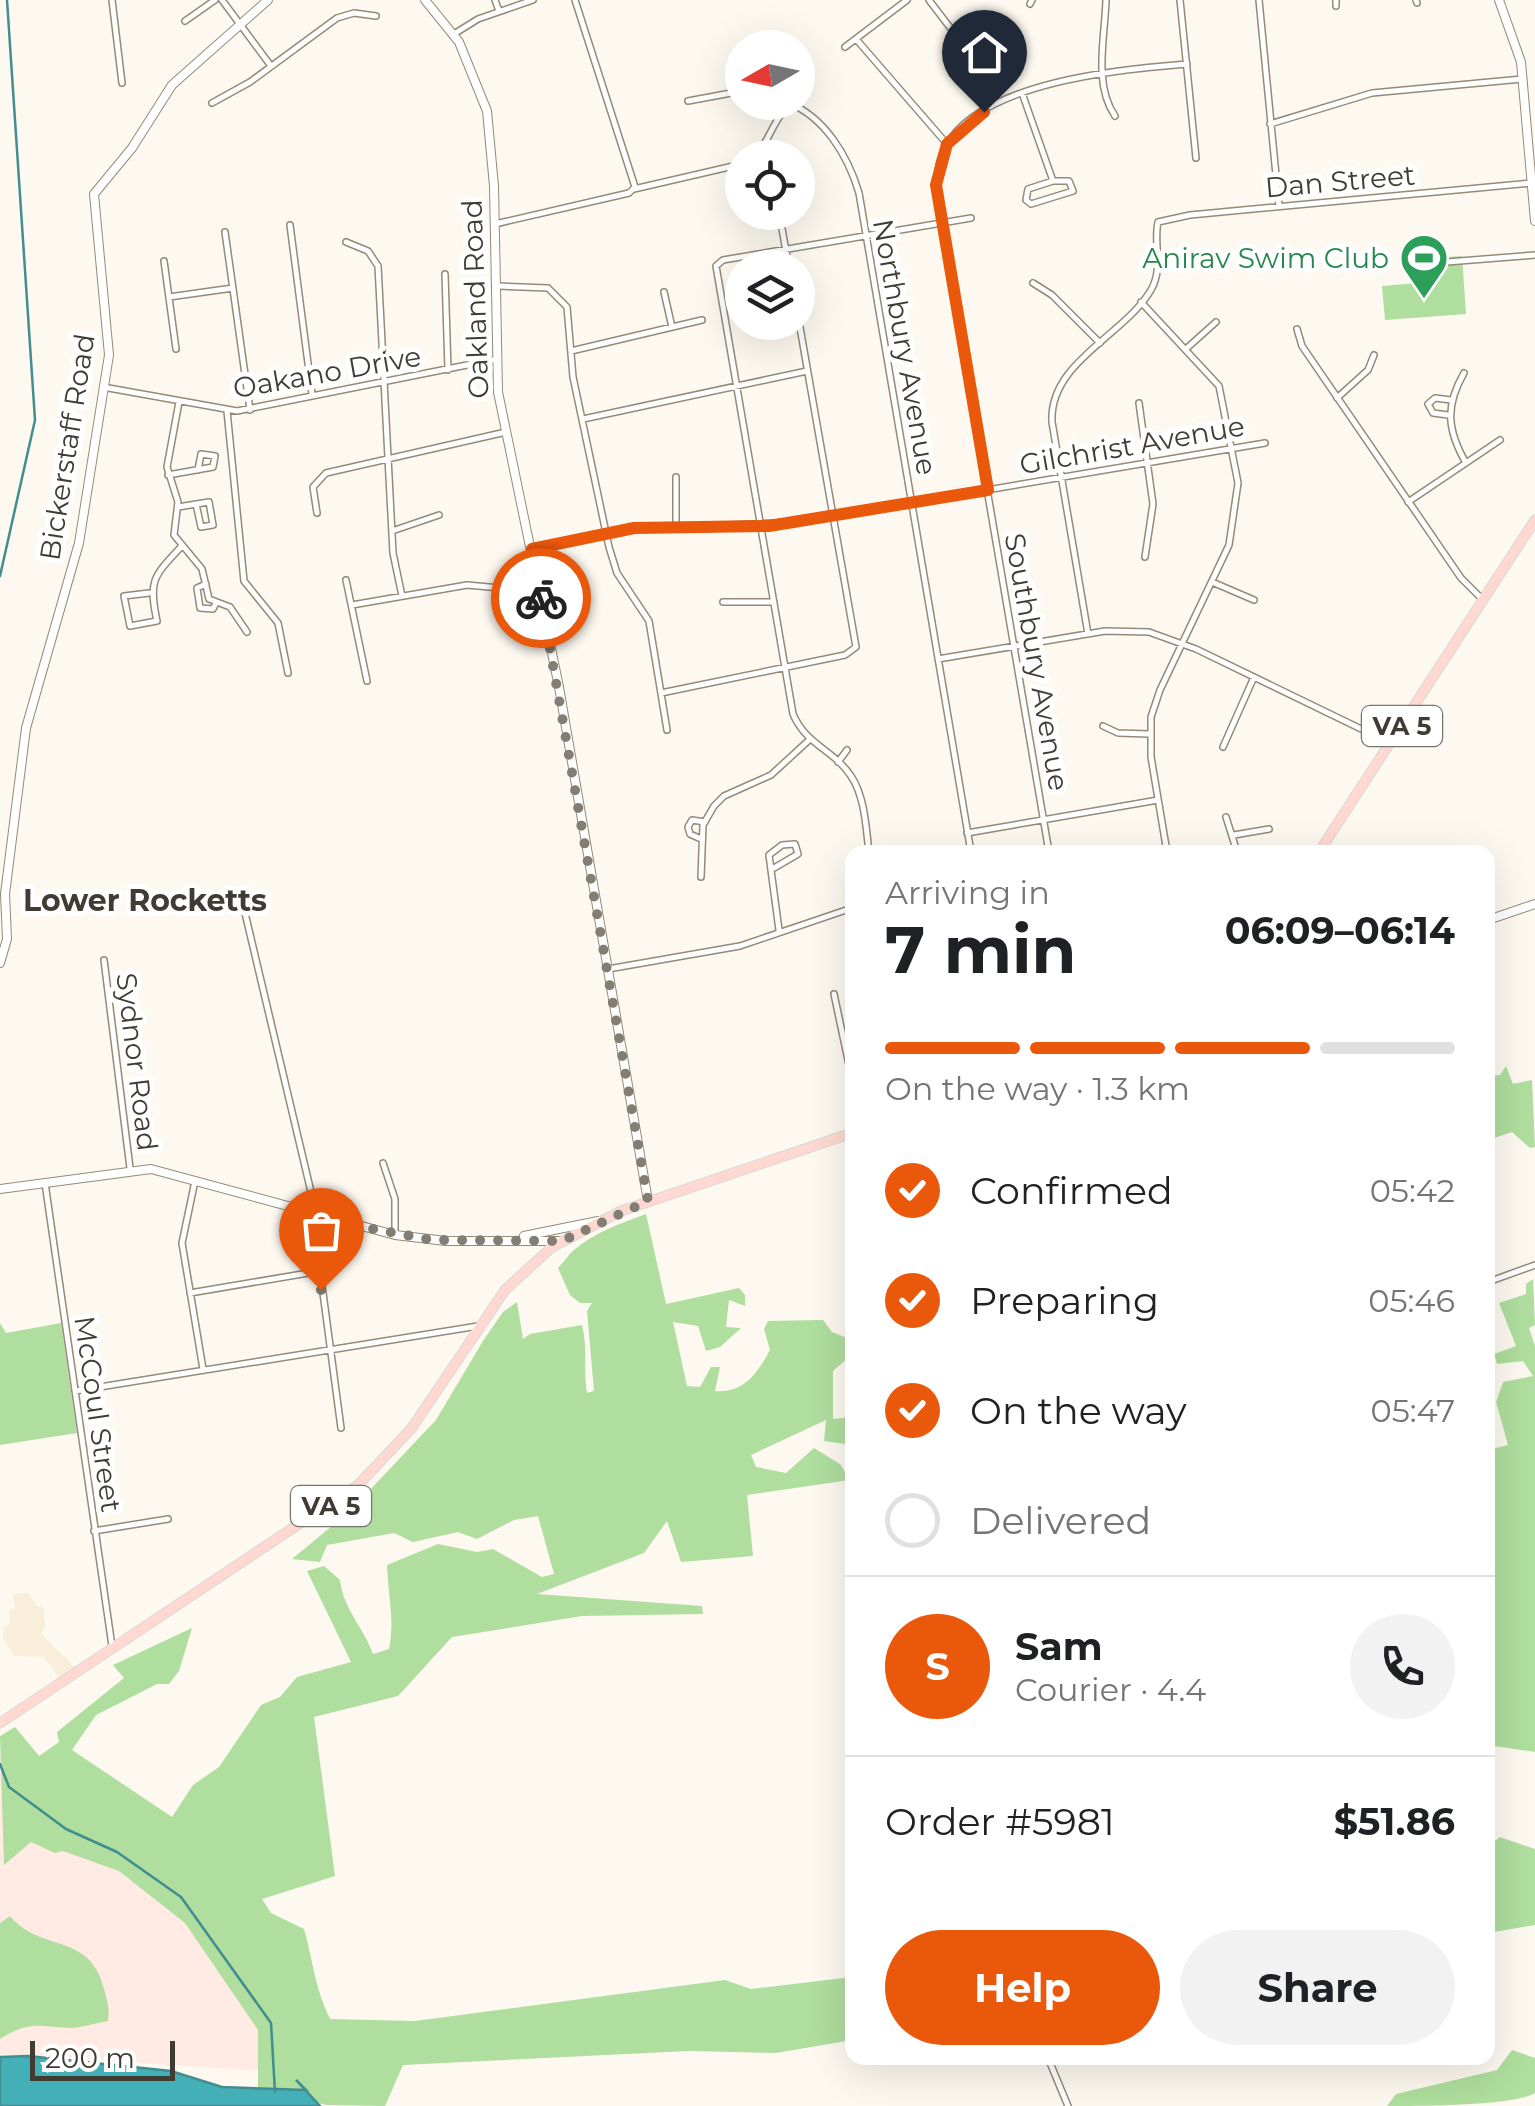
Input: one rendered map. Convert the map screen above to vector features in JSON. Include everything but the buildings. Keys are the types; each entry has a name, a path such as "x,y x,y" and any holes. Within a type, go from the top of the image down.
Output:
{"main road":[{"name":"VA 5","path":"1324,845 1535,520"},
{"name":"VA 5","path":"0,1723 358,1484 411,1429 478,1326 517,1278 548,1250 598,1221 648,1201 845,1136"}],"street":[{"path":"112,0 122,84"},
{"path":"185,21 218,0 241,23 271,66"},
{"name":"Bickerstaff Road","path":"0,963 7,939 7,877 26,728 79,543 110,332 94,194 132,148 172,84 268,0"},
{"name":"Oakland Road","path":"425,0 454,34 476,76 487,111 496,224 498,359 506,432 532,549 648,1201"},
{"path":"494,0 498,12"},
{"path":"454,34 533,0"},
{"path":"575,0 636,179 634,190"},
{"path":"846,47 907,0"},
{"path":"928,0 958,38"},
{"path":"1106,0 1104,73 1107,104 1115,116"},
{"path":"1180,0 1196,158"},
{"path":"1259,0 1279,206"},
{"path":"1499,0 1519,55 1535,221"},
{"path":"212,103 337,18 354,13 376,16"},
{"path":"856,39 947,144 974,119 1022,94 1068,78 1187,64"},
{"path":"1270,124 1372,92 1522,79"},
{"path":"688,101 725,93"},
{"path":"1022,94 1053,181"},
{"name":"Northbury Avenue","path":"815,119 849,164 866,236 969,845"},
{"name":"Southbury Avenue","path":"947,144 936,185 941,222 1048,845"},
{"path":"496,224 725,168"},
{"path":"1053,181 1069,181 1073,191 1031,204 1026,200 1028,189 1053,181"},
{"name":"Dan Street","path":"1141,302 1157,275 1156,226 1169,218 1532,183"},
{"path":"868,845 857,788 838,762 808,741 793,714 716,265 786,249 971,218"},
{"path":"290,225 312,394"},
{"path":"782,230 786,249"},
{"path":"225,232 250,410"},
{"path":"346,242 368,251 378,266 392,531 402,596"},
{"path":"1447,262 1535,255"},
{"path":"164,261 176,349"},
{"path":"445,274 448,370"},
{"path":"1033,283 1100,343"},
{"path":"497,286 539,287 560,296 570,317 582,419 606,533 617,573 650,621 667,730"},
{"path":"169,297 233,288"},
{"path":"664,292 672,327"},
{"path":"1088,634 1053,402 1066,377 1141,302 1210,373 1222,394 1234,448 1238,506 1233,533 1212,582 1156,697 1149,734 1166,845"},
{"path":"571,350 702,320"},
{"path":"1186,348 1216,322"},
{"path":"1297,329 1302,346 1408,502 1465,583 1483,600"},
{"path":"661,694 854,650 802,340"},
{"path":"1338,398 1368,370 1374,356"},
{"name":"Oakano Drive","path":"103,386 226,411 250,410 312,394 385,384 498,359"},
{"path":"582,419 807,370"},
{"path":"1464,374 1451,400 1449,415 1452,436 1466,462"},
{"path":"1449,415 1433,413 1428,404 1434,398 1451,400"},
{"path":"179,402 168,475 178,508 173,531 199,565 209,599 230,606 247,632"},
{"path":"1139,403 1153,511 1145,557"},
{"path":"226,411 244,581 278,623 288,673"},
{"path":"317,514 312,498 319,478 333,470 506,432"},
{"path":"1408,502 1500,440"},
{"name":"Gilchrist Avenue","path":"532,549 606,533 760,526 833,516 1265,442"},
{"path":"168,475 198,470"},
{"path":"676,477 676,527"},
{"path":"178,508 196,504 209,502 213,525 200,528 196,504"},
{"path":"392,531 429,522 439,515"},
{"path":"150,592 124,596 130,626 156,620 150,592 160,570 182,547"},
{"path":"346,580 367,681"},
{"path":"352,605 467,586 500,588 537,581"},
{"path":"1212,582 1254,600"},
{"path":"206,584 197,588 199,607 213,609 216,603"},
{"path":"723,602 774,602"},
{"path":"938,659 1088,634 1139,630 1182,643 1391,743"},
{"path":"1224,746 1254,678"},
{"path":"1103,726 1118,733 1149,734"},
{"path":"701,877 705,822 724,796 756,785 808,741"},
{"path":"838,762 848,750"},
{"path":"967,833 1158,800"},
{"path":"1226,818 1236,845"},
{"path":"701,839 690,834 688,827 692,820 705,822"},
{"path":"1234,835 1269,830"},
{"path":"774,868 796,856 795,844 770,853 774,868 772,900 780,930"},
{"path":"1495,918 1535,904"},
{"path":"608,969 726,950 845,910"},
{"path":"245,913 316,1216"},
{"name":"Sydnor Road","path":"104,960 130,1168"},
{"path":"834,994 845,1046"},
{"path":"383,1163 395,1200 395,1235"},
{"path":"0,1189 151,1168 336,1222 395,1235 446,1241 562,1241"},
{"path":"196,1180 182,1235 203,1369"},
{"name":"McCoul Street","path":"46,1183 112,1649"},
{"path":"508,1239 598,1221"},
{"path":"336,1222 321,1271 341,1428"},
{"path":"536,1239 548,1250"},
{"path":"1495,1279 1535,1265"},
{"path":"190,1293 321,1271"},
{"path":"76,1391 478,1326"},
{"path":"94,1531 168,1519"},
{"path":"1051,2065 1068,2106"}],"shaded area":[{"path":"28,1593 38,1607 43,1605 45,1626 41,1634 79,1671 62,1682 44,1657 15,1656 3,1640 4,1626 10,1625 9,1609 15,1608 13,1594"},
{"path":"0,1758 171,1830 293,2073 0,2054"}],"green space":[{"name":"Anirav Swim Club","path":"1462,256 1466,314 1385,320 1382,286 1419,283 1418,259"},
{"path":"1506,1066 1513,1084 1532,1080 1535,1147 1530,1148 1512,1132 1495,1138 1495,1075"},
{"path":"646,1214 666,1304 739,1288 745,1295 745,1306 729,1300 726,1327 741,1328 720,1347 706,1351 698,1326 673,1322 687,1386 700,1387 711,1367 720,1367 715,1391 734,1389 749,1380 770,1350 764,1329 768,1321 823,1320 832,1332 845,1337 845,1360 833,1371 833,1419 845,1418 845,1444 824,1441 826,1420 751,1455 756,1467 786,1473 814,1448 840,1464 845,1481 747,1495 753,1556 681,1562 667,1521 644,1553 537,1594 702,1606 703,1614 582,1616 452,1637 398,1696 314,1717 335,1876 262,1899 271,1913 304,1929 330,2019 415,2021 725,1980 751,1989 845,1978 845,2041 776,2053 688,2051 403,2065 385,2106 327,2105 258,2090 258,2030 185,1923 119,1871 63,1851 55,1853 31,1842 4,1865 0,1736 15,1727 39,1756 59,1742 57,1732 124,1678 113,1665 192,1628 179,1671 169,1684 157,1684 96,1715 72,1750 172,1817 193,1785 219,1767 261,1705 280,1697 297,1677 351,1662 307,1571 324,1566 340,1580 345,1600 373,1654 389,1649 391,1638 387,1565 438,1544 477,1552 493,1549 542,1577 554,1574 538,1516 514,1520 477,1539 458,1532 413,1542 394,1533 327,1545 320,1562 292,1559 350,1511 436,1420 483,1341 503,1312 517,1302 523,1339 530,1334 582,1325 587,1393 594,1391 587,1311 592,1303 580,1303 570,1295 558,1268 572,1252 608,1229"},
{"path":"1533,1279 1535,1325 1529,1328 1535,1346 1535,1752 1495,1746 1495,1448 1508,1445 1496,1402 1503,1382 1533,1376 1523,1361 1497,1364 1495,1354 1516,1346 1499,1303 1526,1294 1526,1284"},
{"path":"0,1323 6,1333 61,1323 77,1433 0,1445"},
{"path":"1500,1837 1535,1849 1535,1925 1495,1932 1495,1841"},
{"path":"10,1916 36,1935 88,1958 104,1989 108,2021 74,2028 26,2027 0,2039 0,1923"},
{"path":"1512,2050 1535,2058 1535,2093 1488,2103 1387,2106 1396,2094 1497,2070"}],"water":[{"path":"28,2056 171,2071 222,2087 305,2090 320,2106 0,2106 0,2057"}],"waterway":[{"path":"0,576 35,420 7,0"},
{"path":"0,1764 9,1787 66,1829 117,1852 181,1897 271,2023 275,2092"}],"way so far":[{"path":"321,1290 321,1271 336,1222 432,1240 562,1241 648,1201 541,598"}],"place":[{"name":"Anirav Swim Club","path":"1424,300"}],"district":[{"name":"Lower Rocketts","path":"145,900"}],"route":[{"path":"541,598 532,549 634,528 769,526 988,490 936,185 947,144 984,112"}]}
